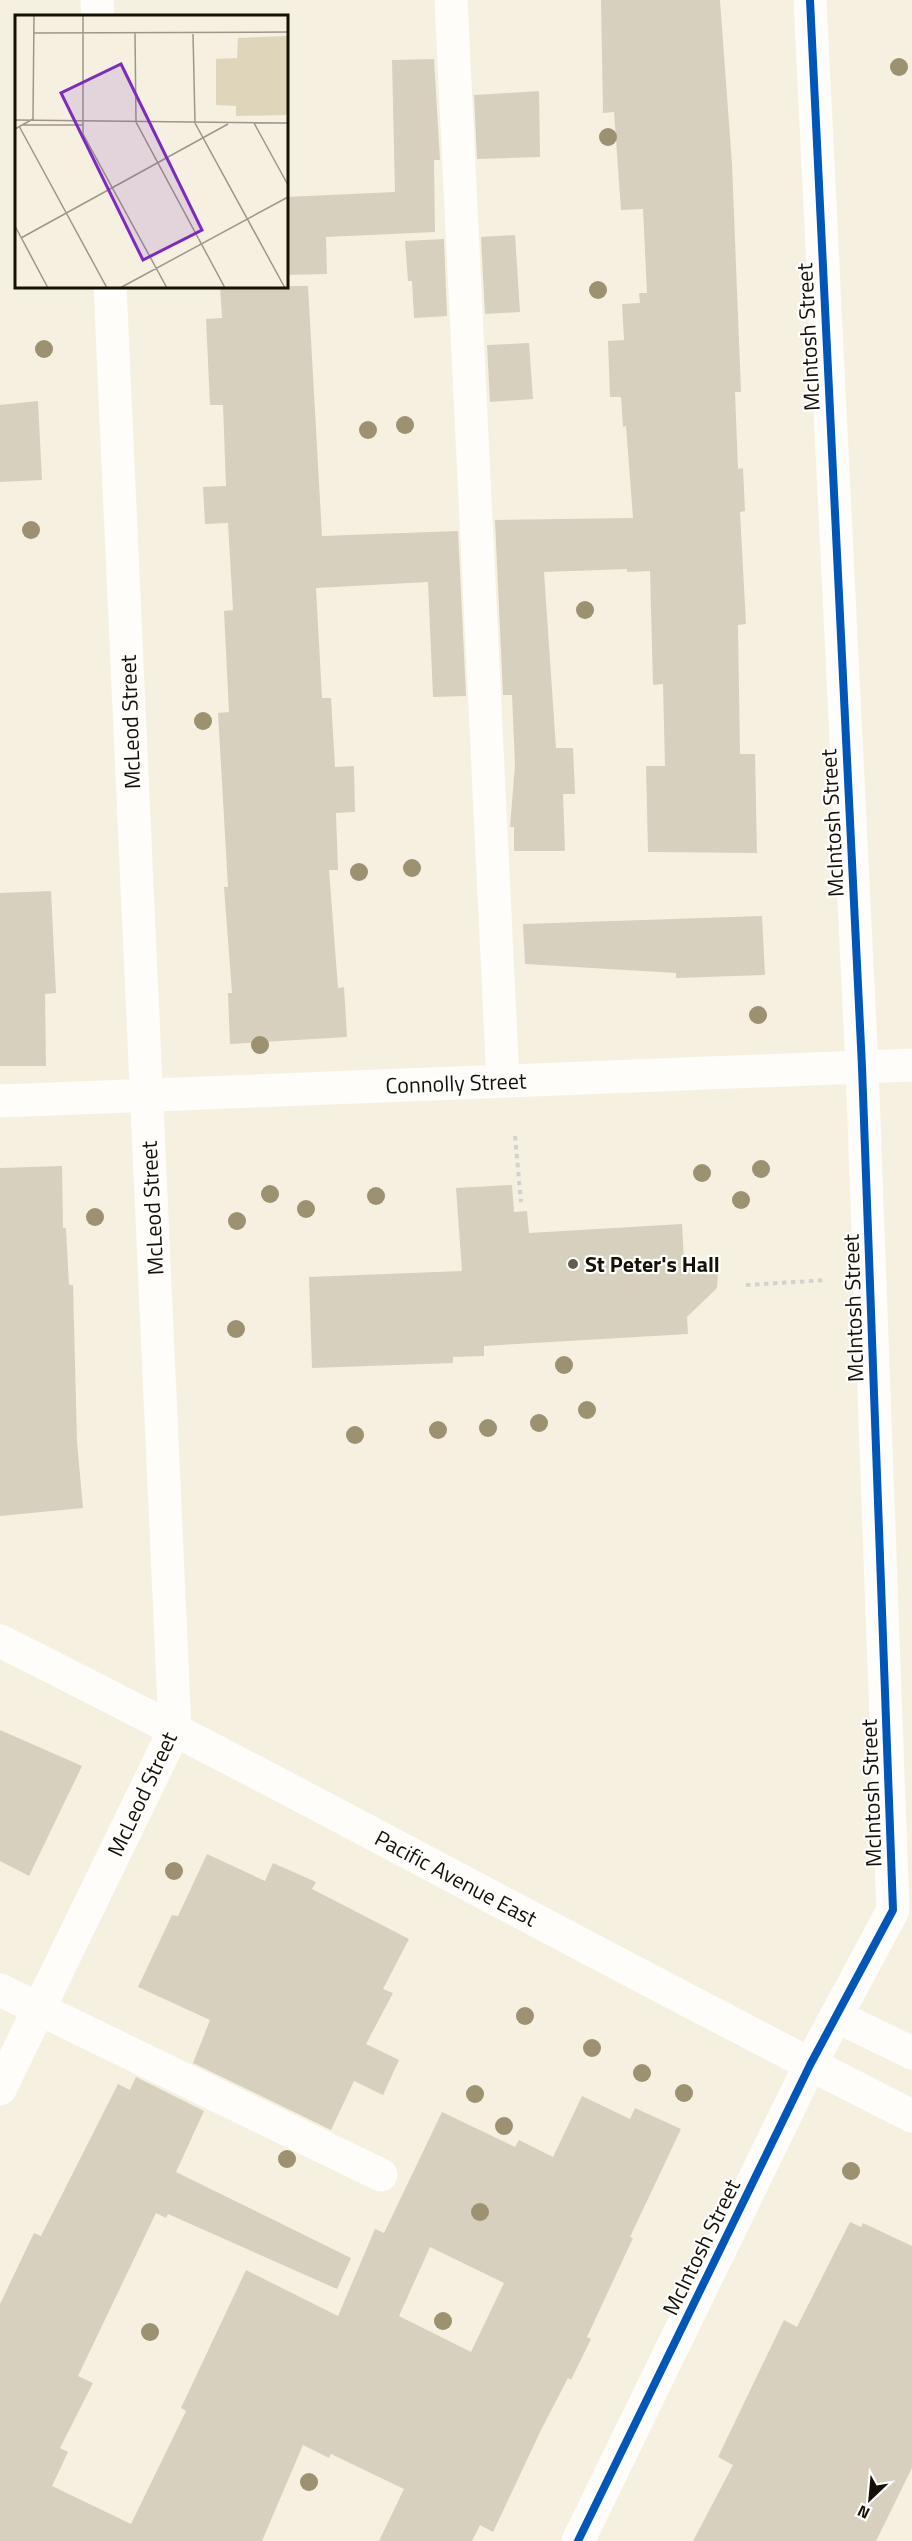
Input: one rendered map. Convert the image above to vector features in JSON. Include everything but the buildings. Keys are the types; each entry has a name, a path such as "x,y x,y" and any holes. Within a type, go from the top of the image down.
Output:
{"street":[{"path":"97,0 98,15"},
{"path":"452,0 503,1081"},
{"name":"McIntosh Street","path":"578,2541 810,2065 893,1910 862,1067 810,0"},
{"name":"McLeod Street","path":"0,2090 175,1729 110,288"},
{"name":"Connolly Street","path":"0,1101 912,1065"},
{"name":"Pacific Avenue East","path":"0,1641 175,1729 810,2065 912,2116"},
{"path":"0,1990 381,2175"},
{"path":"836,2016 912,2053"}],"path":[{"path":"515,1137 521,1202"},
{"path":"746,1285 827,1280"}],"cycle path":[{"path":"578,2541 810,2065 893,1910 862,1067 810,0"}],"place":[{"name":"St Peter's Hall","path":"573,1264"}]}
